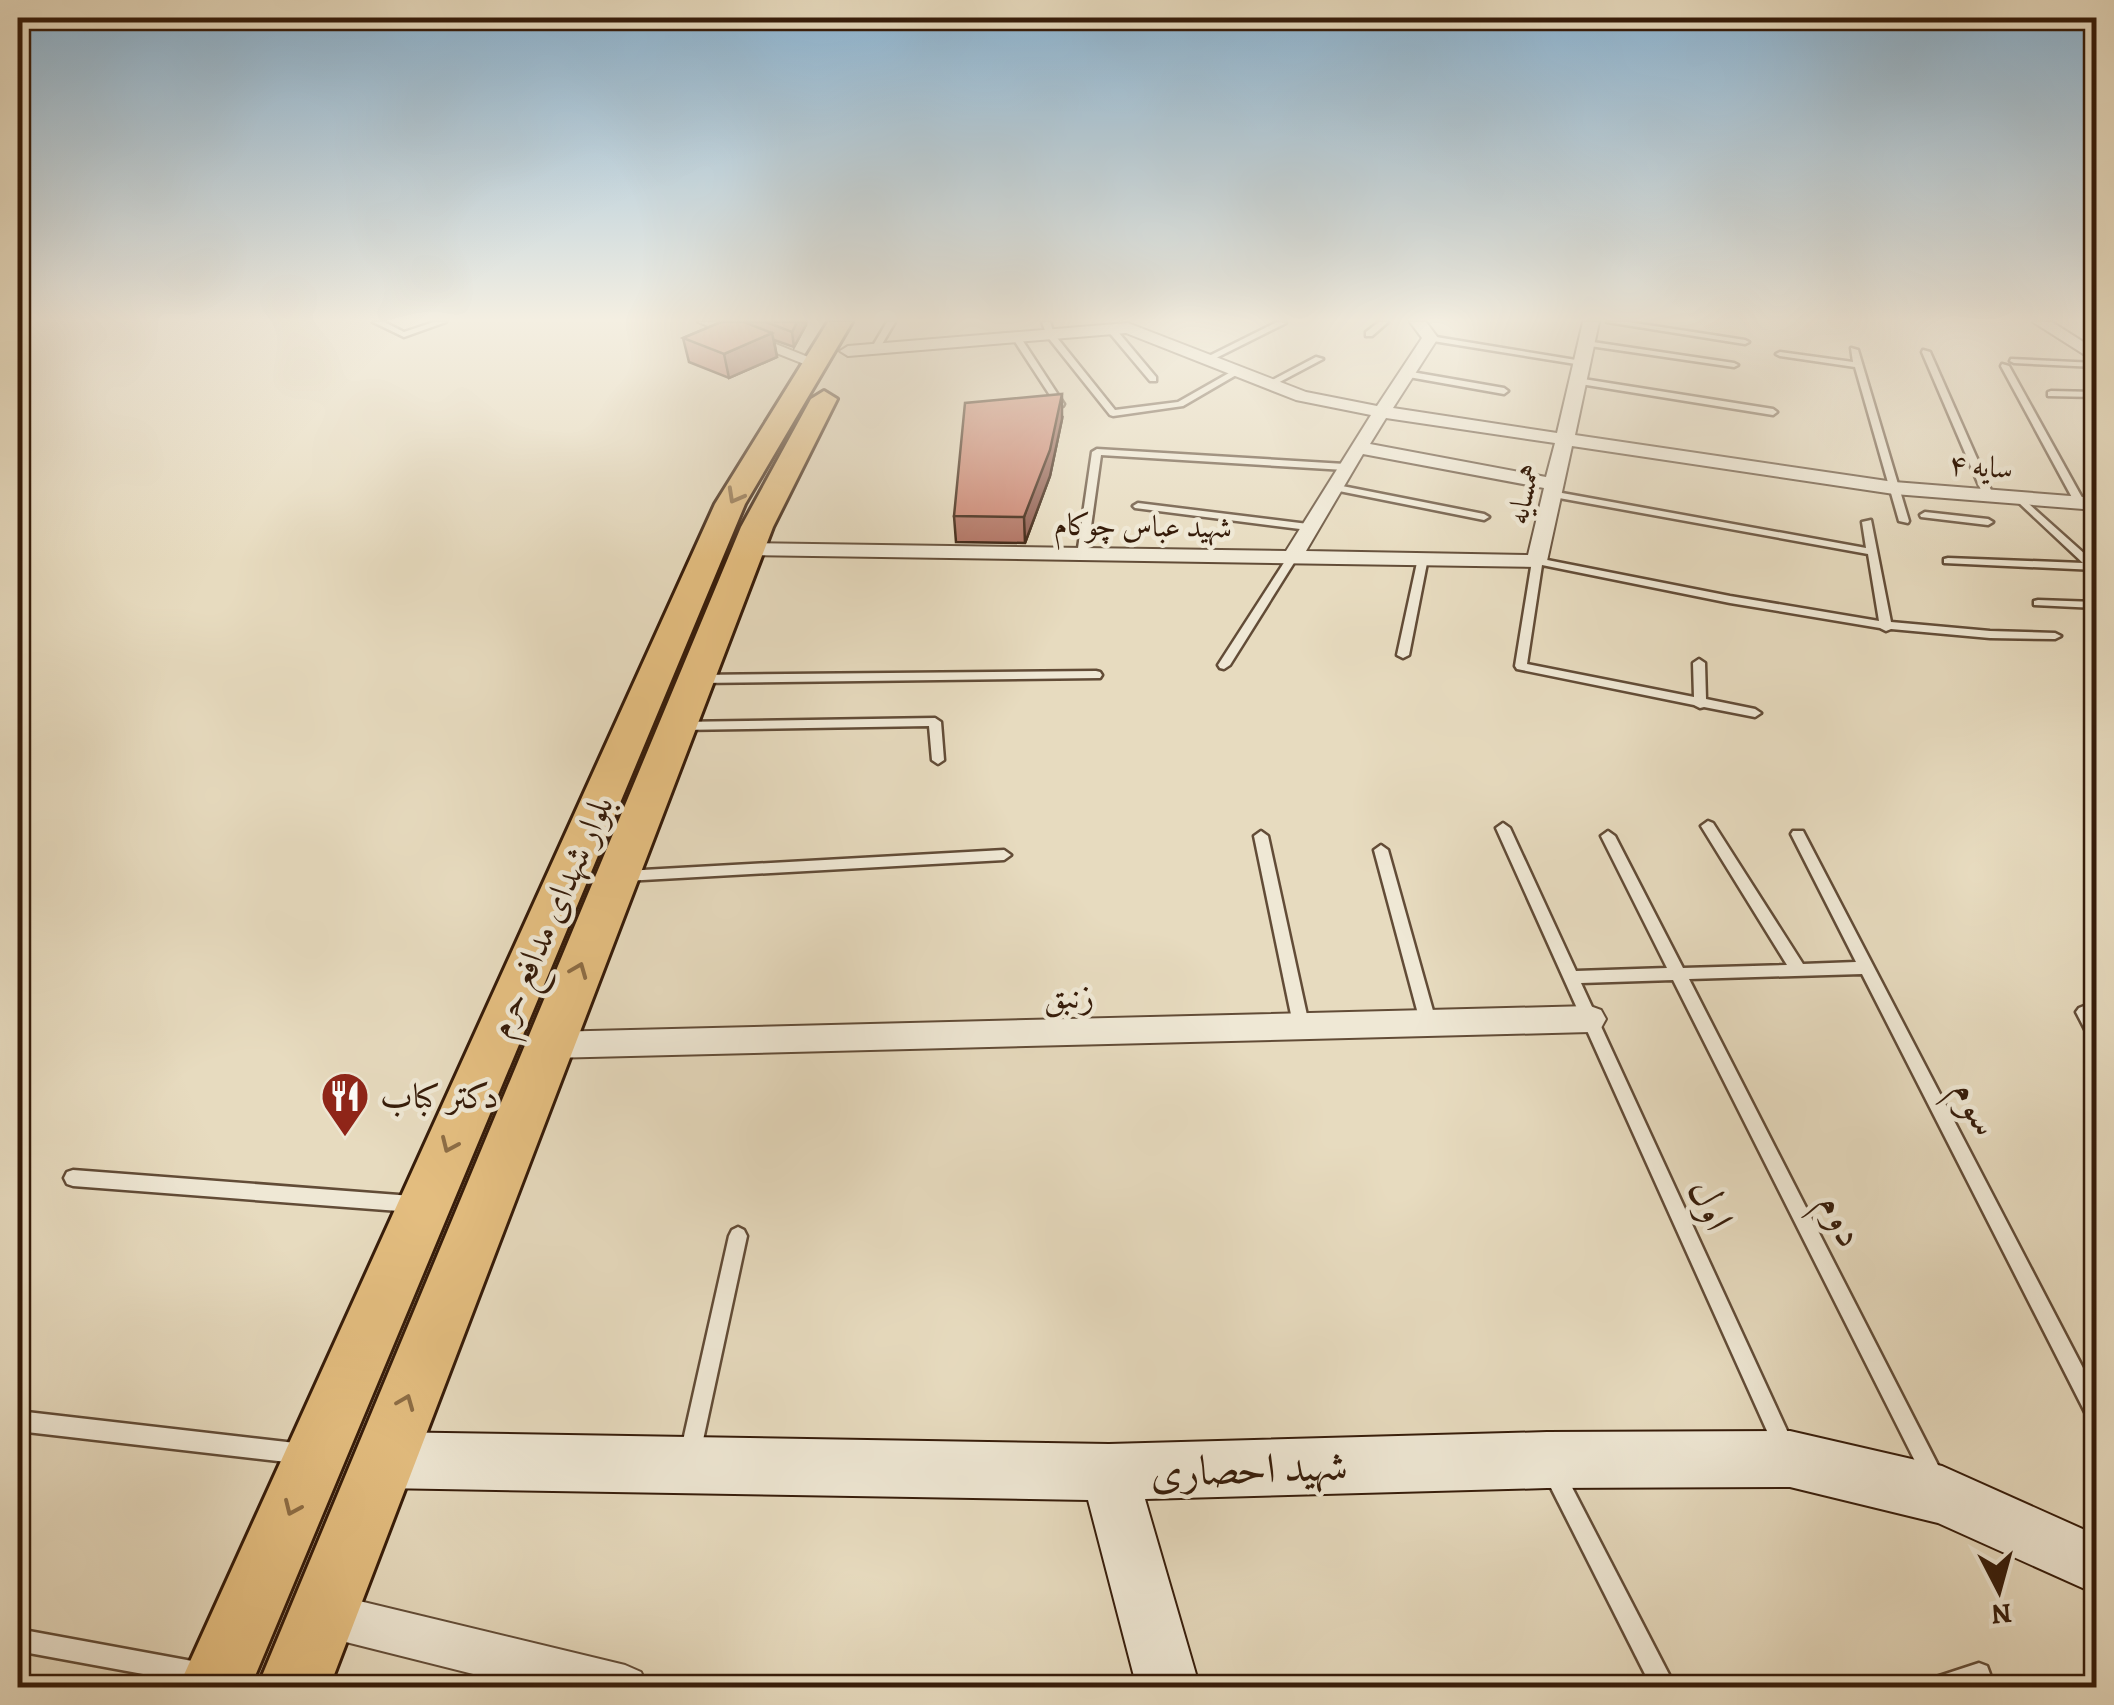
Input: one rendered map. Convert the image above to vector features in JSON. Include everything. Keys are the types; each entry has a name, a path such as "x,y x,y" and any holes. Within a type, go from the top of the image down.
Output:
{"main road":[{"name":"بلوار شهدای مدافع حرم","path":"216,1682 730,504 805,402"},
{"name":"بلوار شهدای مدافع حرم","path":"293,1688 748,549 820,402"}],"street":[{"name":"سایه ۴","path":"1330,402 1894,488 2088,504"},
{"path":"1292,558 1332,487 1389,402"},
{"name":"همسایه","path":"1537,561 1573,402"},
{"path":"1358,447 1551,489"},
{"name":"شهید عباس چوکام","path":"748,549 1537,561"},
{"name":"زنبق","path":"549,1046 1590,1019"},
{"name":"شهید احصاری","path":"382,1460 1109,1472 1547,1460 1790,1459 1942,1495 2096,1565"},
{"path":"1109,1472 1169,1688"},
{"path":"322,1614 624,1688"}],"lane":[{"path":"1104,402 1113,413 1184,402"},
{"path":"1723,402 1773,412"},
{"path":"1869,402 1904,521"},
{"path":"1948,402 1989,497"},
{"path":"2031,402 2088,504"},
{"path":"1082,554 1098,452 1345,467"},
{"path":"1332,487 1484,517"},
{"path":"1551,489 1872,552"},
{"path":"1937,492 1952,518"},
{"path":"2021,500 2079,554 2095,563"},
{"path":"1138,506 1308,527"},
{"path":"1924,515 1988,522"},
{"path":"1867,522 1886,628"},
{"path":"1224,665 1292,558"},
{"path":"1403,654 1423,558"},
{"path":"1755,714 1521,666 1537,561 1886,628 1976,637 2055,636"},
{"path":"1948,561 2095,563"},
{"path":"2038,603 2096,605"},
{"path":"1699,663 1700,704"},
{"path":"696,678 1096,676"},
{"path":"678,726 934,722 938,760"},
{"path":"1708,826 1799,971"},
{"name":"اول","path":"1504,828 1790,1459"},
{"name":"سوم","path":"1798,834 2096,1414"},
{"path":"1261,836 1302,1029"},
{"name":"دوم","path":"1608,836 1676,977 1942,1495"},
{"path":"1381,850 1429,1026"},
{"path":"617,876 1004,855"},
{"path":"1572,977 1676,977 1868,968"},
{"path":"2084,1012 2096,1034"},
{"path":"73,1178 423,1205"},
{"path":"688,1465 738,1236"},
{"path":"18,1421 314,1456"},
{"path":"1547,1460 1665,1688"},
{"path":"18,1640 216,1682"},
{"path":"1935,1688 1979,1674"}],"building":[{"path":"1060,402 1050,450 1024,517 954,516 965,403"}],"place":[{"name":"دکتر کباب","path":"345,1138"}]}
